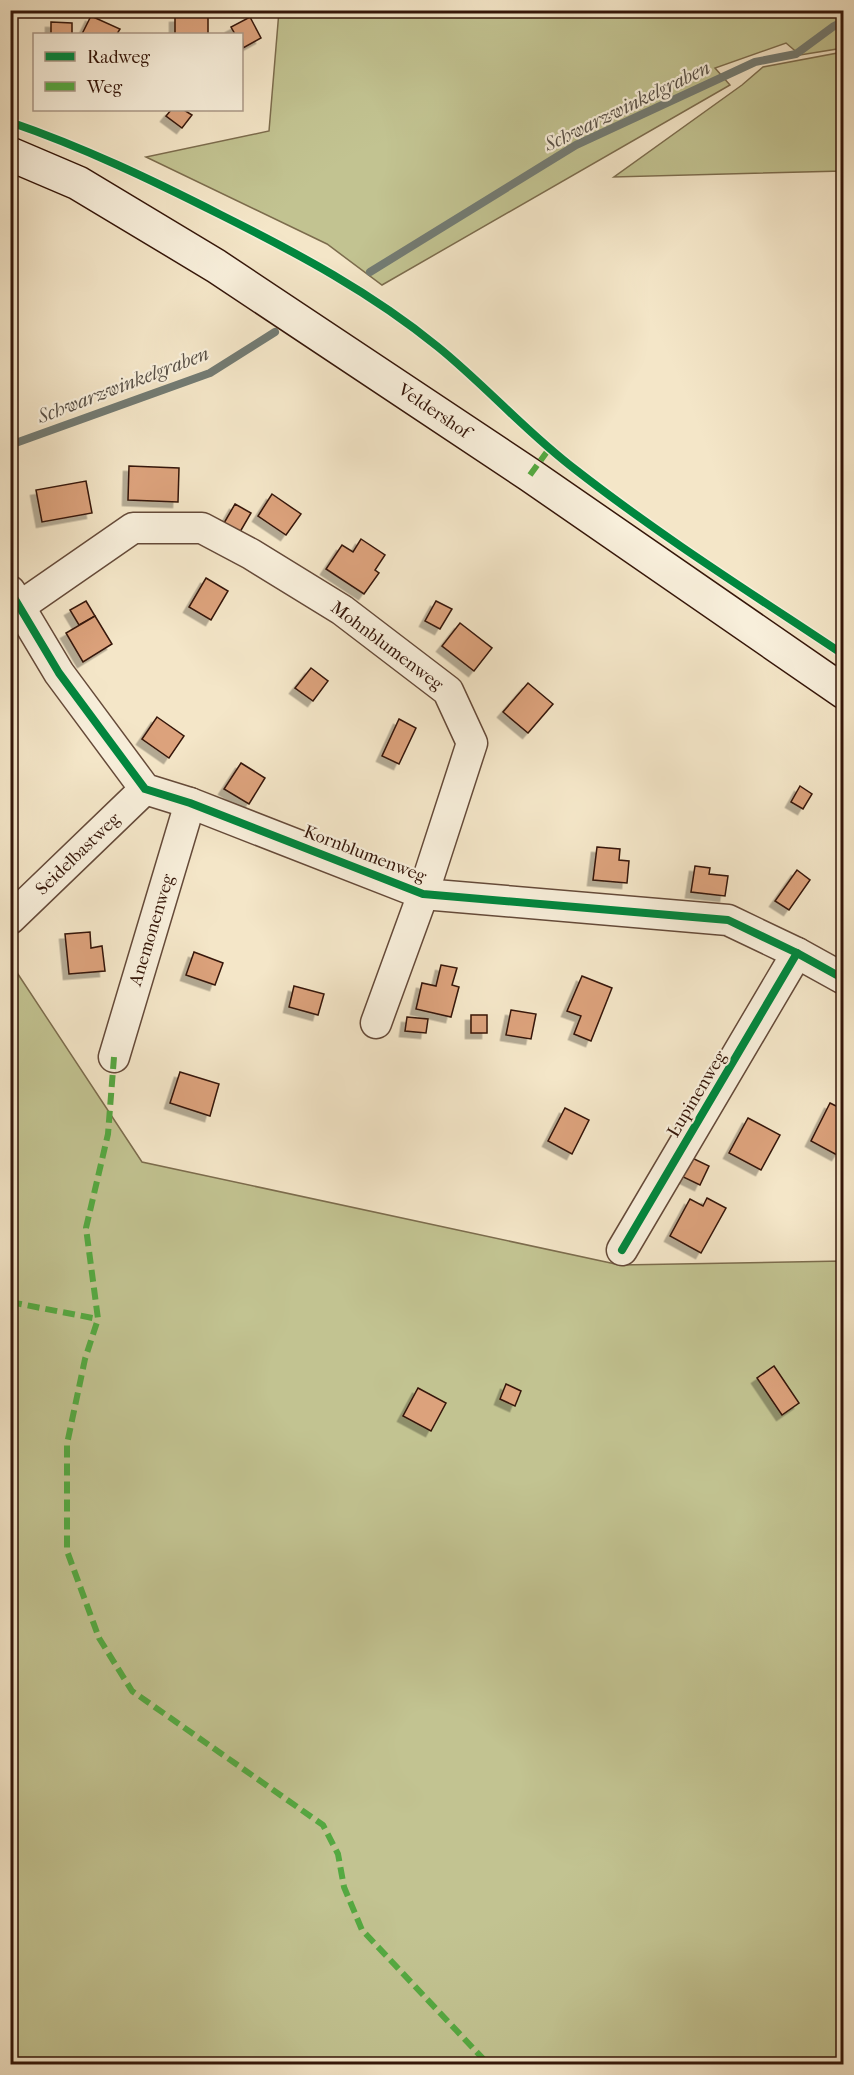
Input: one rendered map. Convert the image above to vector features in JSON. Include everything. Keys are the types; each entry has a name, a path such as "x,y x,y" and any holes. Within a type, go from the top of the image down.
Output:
{"main road":[{"name":"Veldershof","path":"10,154 78,183 216,266 530,475 843,692"}],"street":[{"name":"Mohnblumenweg","path":"15,599 133,528 202,528 251,554 342,610 448,691 472,743 423,894 376,1023"},
{"path":"15,599 59,674 145,789"},
{"name":"Kornblumenweg","path":"145,789 190,803 423,894 728,920 797,952 843,979"},
{"name":"Seidelbastweg","path":"10,919 145,789"},
{"name":"Anemonenweg","path":"114,1057 190,803"},
{"name":"Lupinenweg","path":"622,1250 797,952"}],"green space":[{"path":"279,11 843,11 843,48 800,55 786,43 715,68 730,85 382,285 327,244 146,157 269,131"},
{"path":"843,52 843,171 614,177 742,85 763,67"},
{"path":"10,962 142,1162 620,1265 843,1261 843,2064 11,2064"}],"building":[{"path":"91,16 120,29 118,33 82,33"},
{"path":"208,16 208,33 175,33 175,17"},
{"path":"250,17 261,38 243,48 243,33 234,33 231,27"},
{"path":"51,22 72,23 72,33 51,33"},
{"path":"170,111 186,111 192,115 182,128 166,116"},
{"path":"129,466 179,468 178,502 128,500"},
{"path":"86,481 92,513 42,522 36,490"},
{"path":"272,494 301,514 286,535 258,516"},
{"path":"235,504 251,513 240,532 224,523"},
{"path":"361,539 385,555 375,570 379,573 364,594 326,569 342,545 353,552"},
{"path":"206,578 228,591 211,620 189,607"},
{"path":"86,601 95,616 79,625 70,610"},
{"path":"436,601 452,609 440,629 425,621"},
{"path":"95,616 112,644 83,662 66,633"},
{"path":"460,623 492,648 474,671 442,646"},
{"path":"311,668 328,681 313,701 295,688"},
{"path":"528,683 553,704 528,733 503,712"},
{"path":"157,717 184,736 169,758 142,739"},
{"path":"399,719 416,728 399,764 382,756"},
{"path":"241,763 265,778 249,804 224,789"},
{"path":"800,786 812,794 803,809 791,802"},
{"path":"597,847 620,849 619,860 629,861 627,883 593,880"},
{"path":"695,866 710,868 709,874 728,876 725,896 691,892"},
{"path":"797,870 810,880 789,910 775,901"},
{"path":"90,932 91,948 102,946 105,971 69,974 65,934"},
{"path":"194,952 223,963 215,985 186,975"},
{"path":"441,965 457,968 452,985 459,987 451,1017 416,1009 422,983 436,986"},
{"path":"582,976 612,988 591,1041 574,1034 581,1016 567,1011"},
{"path":"294,986 324,994 318,1015 289,1007"},
{"path":"511,1010 536,1014 531,1039 506,1035"},
{"path":"471,1015 487,1015 487,1033 471,1033"},
{"path":"407,1017 428,1019 426,1033 405,1031"},
{"path":"180,1072 219,1084 210,1116 170,1103"},
{"path":"830,1103 844,1110 844,1144 837,1155 811,1141"},
{"path":"565,1108 589,1120 572,1154 548,1141"},
{"path":"748,1118 780,1135 761,1170 729,1153"},
{"path":"688,1156 709,1166 700,1185 679,1175"},
{"path":"707,1198 726,1208 701,1253 670,1236 690,1199 703,1206"},
{"path":"774,1366 799,1403 782,1415 757,1378"},
{"path":"506,1384 521,1391 515,1406 500,1399"},
{"path":"418,1388 446,1403 431,1431 403,1416"}],"waterway":[{"name":"Schwarzwinkelgraben","path":"370,272 576,145 755,62 796,54 844,21"},
{"name":"Schwarzwinkelgraben","path":"10,445 210,373 275,332"}],"marked path":[{"path":"530,475 549,449"},
{"path":"114,1057 108,1134 86,1228 98,1319 85,1359 67,1444 67,1551 99,1638 132,1691 323,1825 338,1854 344,1887 362,1930 488,2064"},
{"path":"10,1302 98,1319"}],"cycle path":[{"path":"10,122 91,153 169,189 278,244 387,309 438,347 558,456 609,495 708,565 844,655"},
{"path":"10,591 59,673 145,789 190,803 423,894 728,920 797,953 844,979"},
{"path":"622,1250 797,953"}]}
